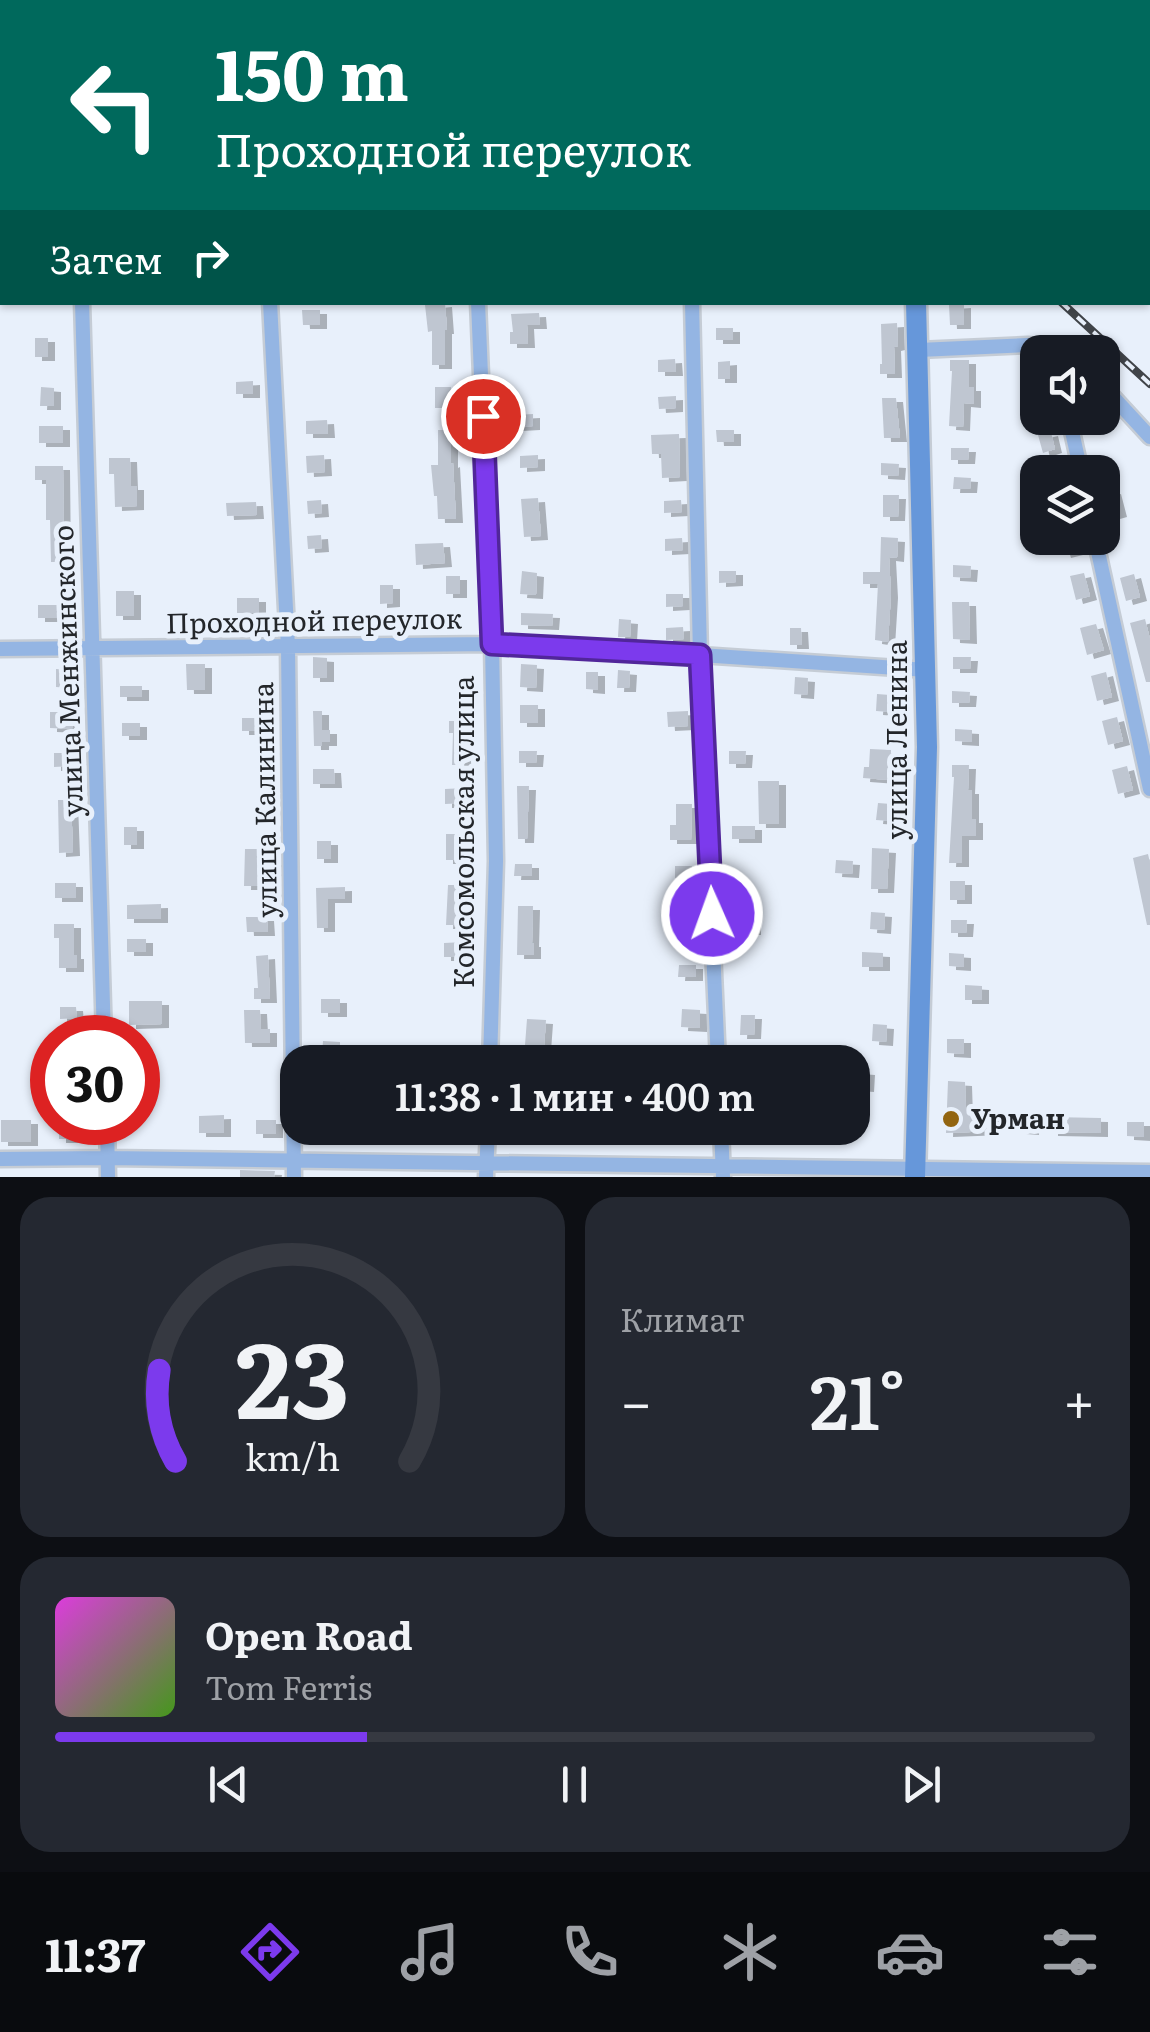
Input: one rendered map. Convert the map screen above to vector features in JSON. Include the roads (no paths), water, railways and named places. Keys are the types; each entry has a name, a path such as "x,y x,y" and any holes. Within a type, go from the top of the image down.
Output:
{"main road":[{"name":"улица Ленина","path":"914,1173 928,747 916,305"}],"street":[{"name":"улица Менжинского","path":"82,305 103,1015"},
{"name":"улица Калинина","path":"270,305 288,647 294,1177"},
{"name":"Комсомольская улица","path":"478,305 496,860 491,1045"},
{"path":"692,305 700,655 717,1045"},
{"path":"919,350 1020,345"},
{"path":"1120,404 1150,437"},
{"path":"1100,555 1150,790"},
{"name":"Проходной переулок","path":"0,649 492,644 927,670"},
{"path":"108,1145 108,1177"},
{"path":"487,1170 488,1145"},
{"path":"722,1145 723,1172"},
{"path":"0,1159 294,1161 487,1170 1150,1172"}],"railway":[{"path":"1064,305 1150,384"}],"place":[{"name":"Урман","path":"951,1119"}]}
